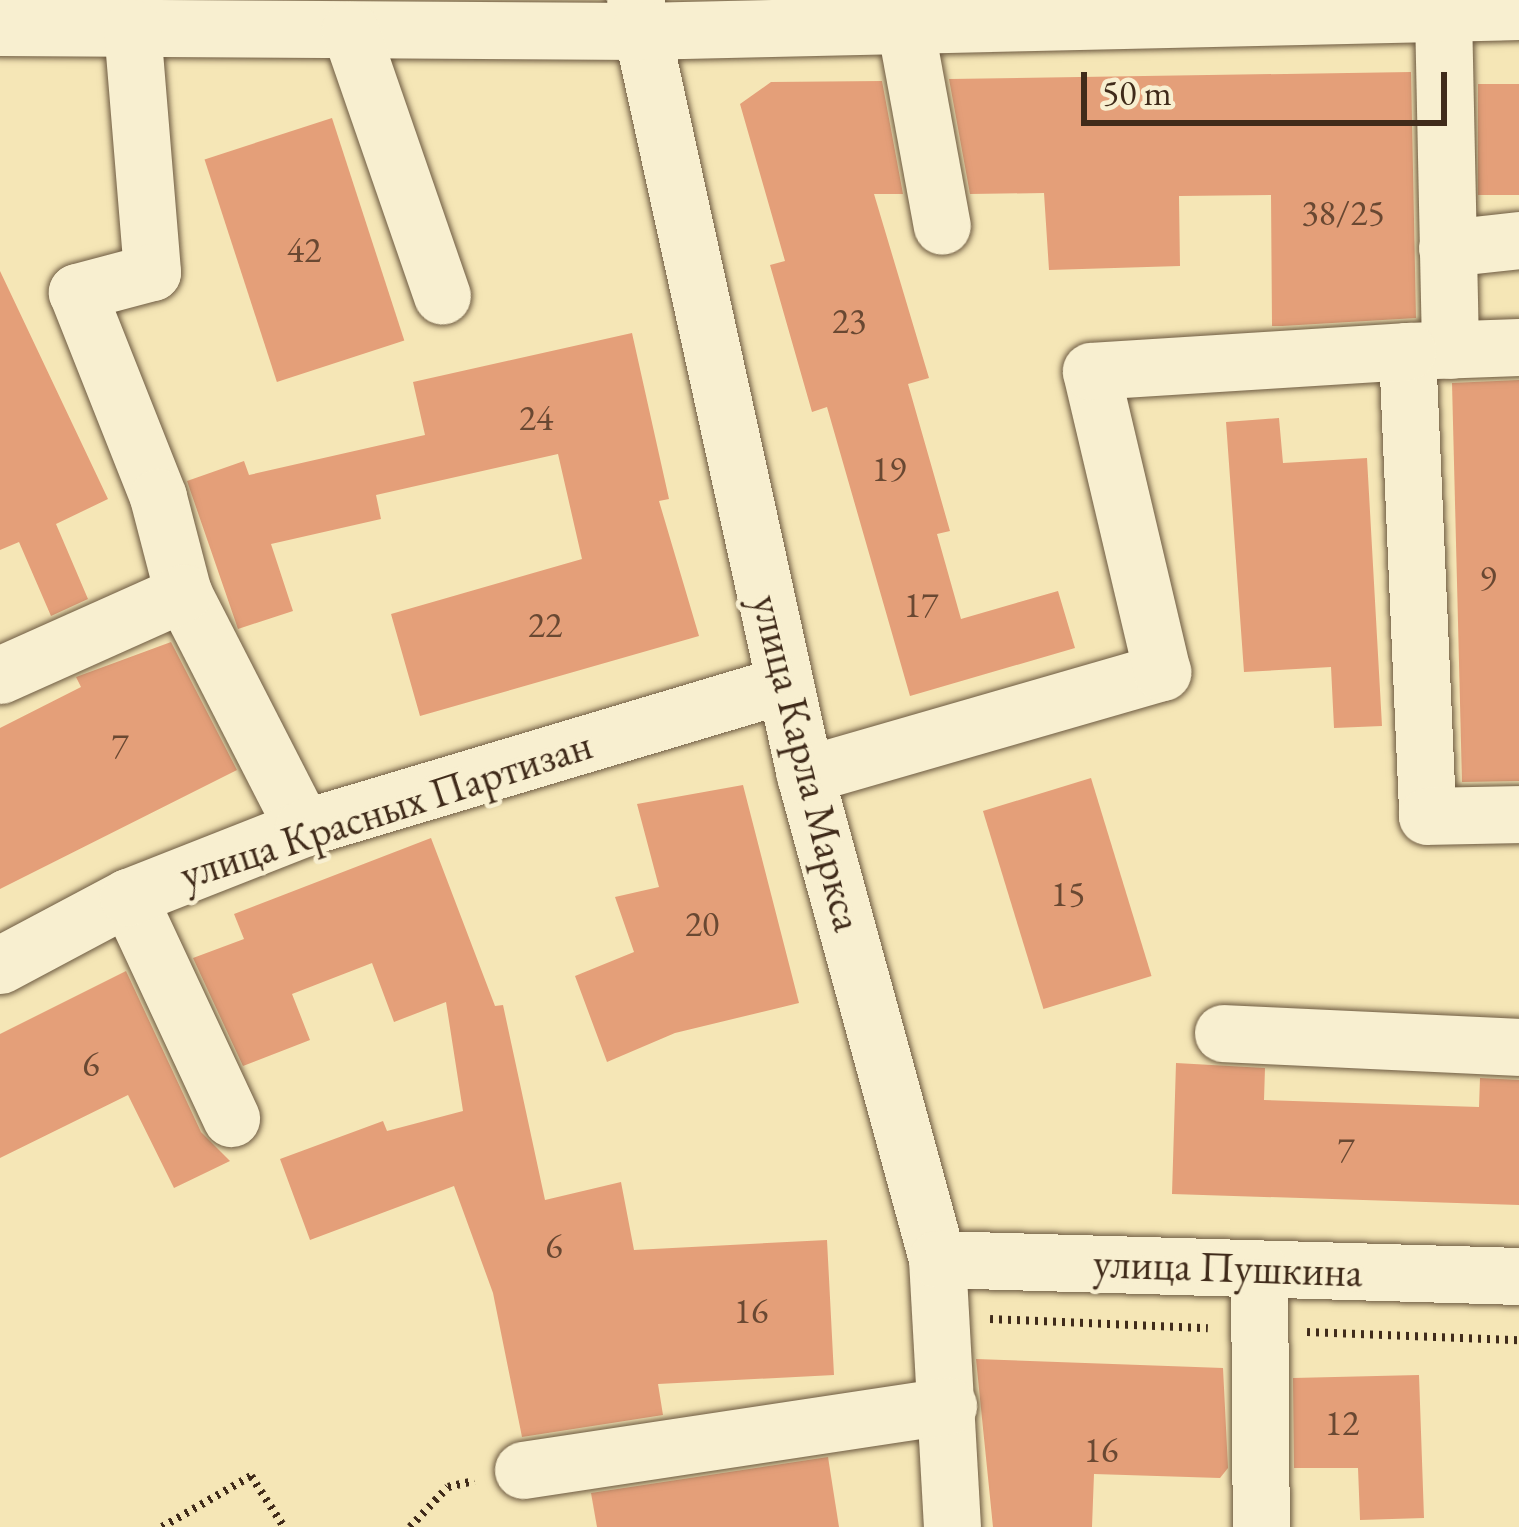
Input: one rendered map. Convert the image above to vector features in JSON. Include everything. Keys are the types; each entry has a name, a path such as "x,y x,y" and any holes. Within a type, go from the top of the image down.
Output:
{"street":[{"path":"0,28 350,30 637,15 905,25 1519,11"},
{"path":"1443,13 1448,248 1428,351 1427,816 1519,814"},
{"name":"улица Карла Маркса","path":"637,15 805,775 937,1259 952,1527"},
{"path":"905,25 942,226"},
{"path":"132,28 152,272 77,292 158,497 183,593 303,828"},
{"path":"350,30 442,295"},
{"path":"1448,248 1519,240"},
{"path":"805,775 1162,672 1091,371 1519,347"},
{"path":"0,675 183,593"},
{"name":"улица Красных Партизан","path":"0,965 128,898 303,828 785,685"},
{"path":"128,898 231,1118"},
{"path":"1222,1033 1519,1047"},
{"name":"улица Пушкина","path":"937,1259 1519,1276"},
{"path":"1259,1268 1261,1527"},
{"path":"523,1470 948,1406"}],"path":[{"path":"410,1527 448,1486 523,1470"},
{"path":"162,1527 251,1476 284,1527"}],"building":[{"path":"1411,72 1416,318 1282,326 1272,326 1271,195 1179,196 1180,266 1049,270 1044,193 970,194 949,79"},
{"path":"882,81 903,194 874,194 929,378 908,384 950,531 937,534 961,619 1058,591 1075,648 910,696 827,407 812,412 770,265 785,261 740,104 771,82"},
{"path":"1478,84 1519,84 1519,195 1478,195"},
{"path":"332,118 404,341 277,382 205,159"},
{"path":"0,271 108,499 56,524 88,599 51,616 19,542 0,550"},
{"path":"632,333 669,499 659,501 699,636 420,716 391,614 582,559 558,454 376,495 381,519 271,544 293,611 238,629 187,481 244,461 249,475 425,435 413,382"},
{"path":"1519,380 1519,781 1462,782 1452,383"},
{"path":"1279,418 1283,463 1367,458 1382,726 1334,728 1331,667 1244,672 1226,422"},
{"path":"171,642 237,770 0,889 0,728 81,687 76,677"},
{"path":"1091,778 1152,976 1043,1009 983,811"},
{"path":"743,785 799,1003 675,1033 607,1062 575,976 634,952 615,897 659,887 637,804"},
{"path":"431,838 495,1006 503,1005 545,1200 621,1182 634,1250 827,1240 834,1375 658,1384 663,1415 522,1437 493,1293 454,1186 310,1240 280,1159 383,1121 387,1131 463,1111 446,1002 394,1022 372,963 292,994 310,1040 243,1066 193,958 244,939 234,914"},
{"path":"126,971 201,1132 230,1161 174,1188 128,1095 0,1158 0,1034"},
{"path":"1176,1063 1265,1068 1264,1100 1479,1107 1480,1078 1519,1080 1519,1205 1172,1194"},
{"path":"976,1359 1223,1368 1228,1468 1220,1478 1094,1474 1092,1527 993,1527"},
{"path":"1419,1375 1424,1518 1360,1520 1358,1468 1294,1468 1293,1378"},
{"path":"828,1457 839,1527 597,1527 591,1493"}]}
